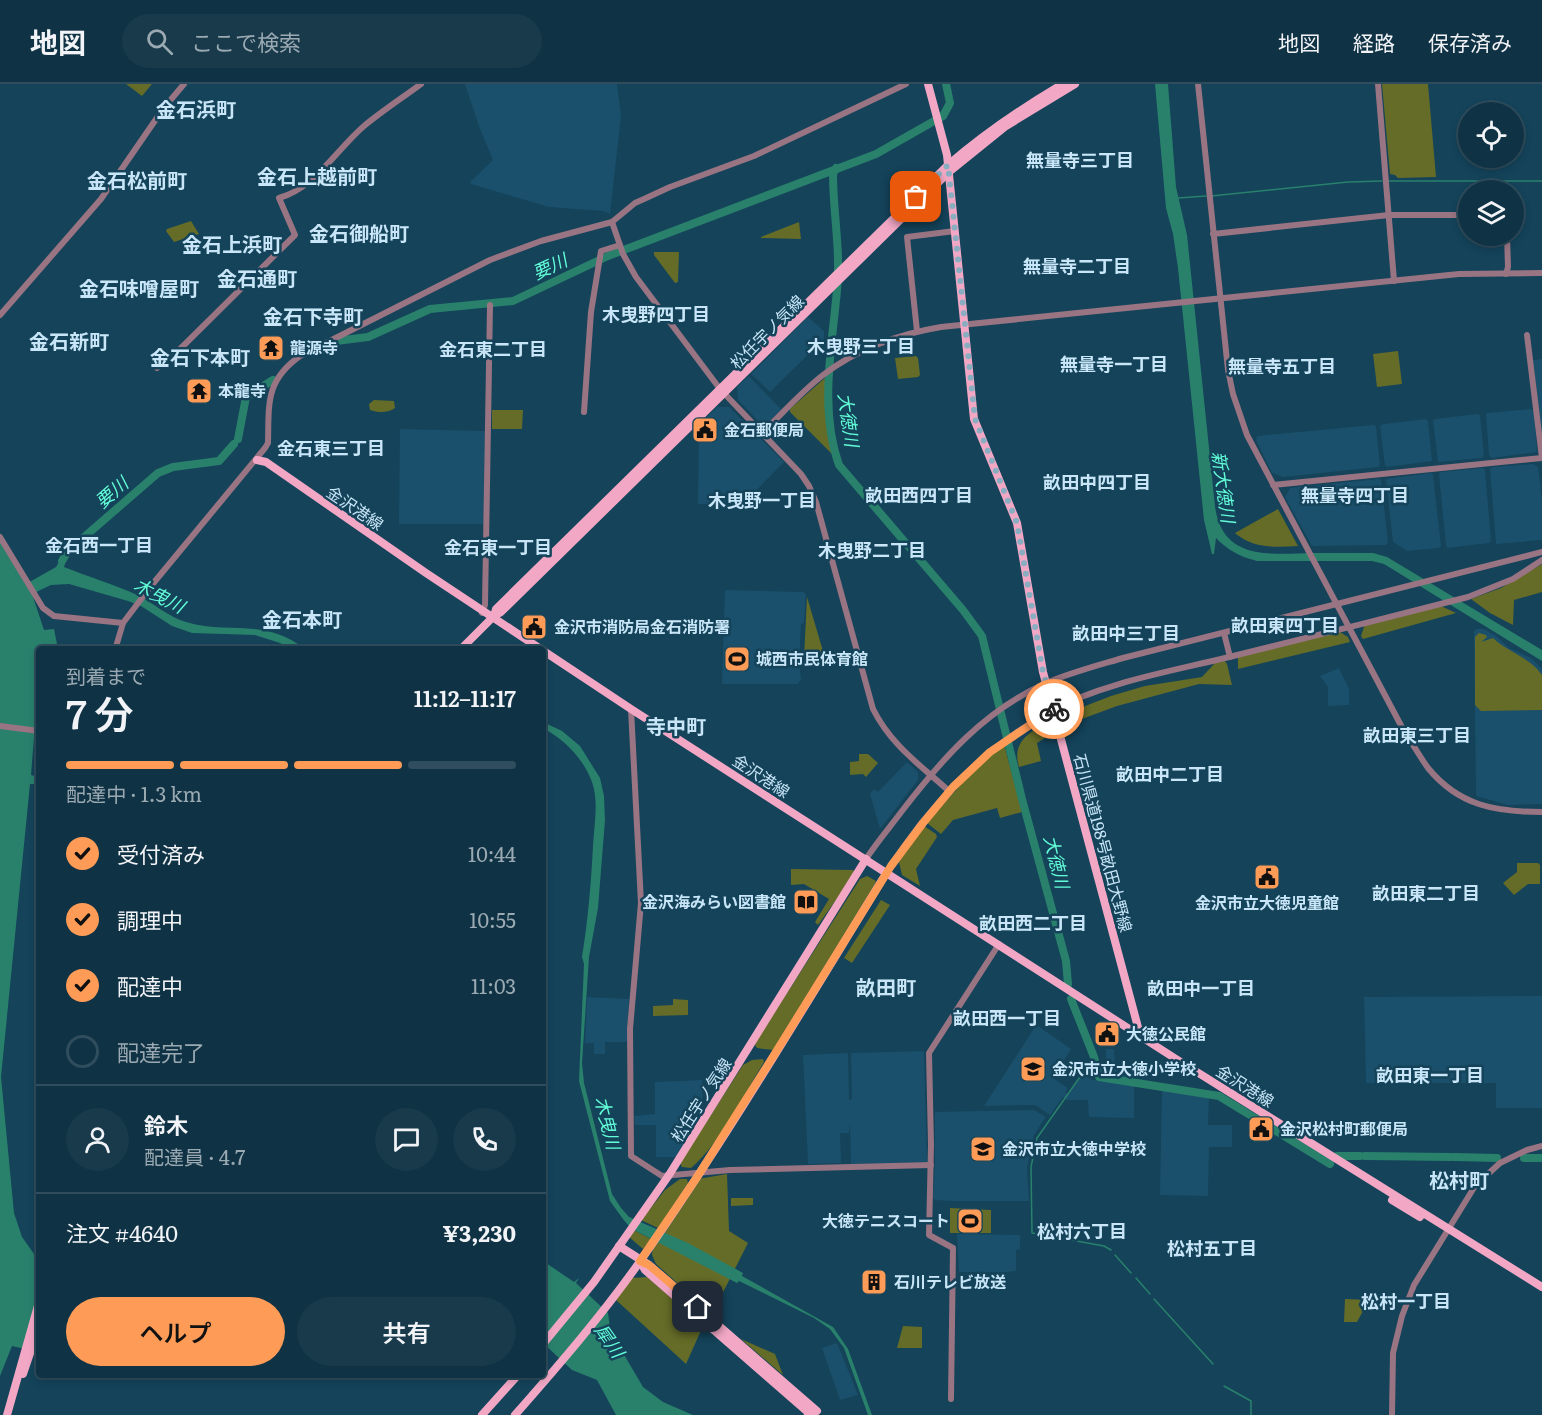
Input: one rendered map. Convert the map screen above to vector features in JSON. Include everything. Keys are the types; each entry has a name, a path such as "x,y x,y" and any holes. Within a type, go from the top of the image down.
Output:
{"main road":[{"name":"石川県道198号畝田大野線","path":"928,84 941,126 948,169 975,419 1017,523 1047,683 1139,1037"},
{"name":"松任宇ノ気線","path":"464,646 492,618 496,609 948,169 994,127 1063,84"},
{"name":"松任宇ノ気線","path":"948,169 1006,126 1075,84"},
{"name":"金沢港線","path":"256,460 300,492 534,646"},
{"name":"金沢港線","path":"492,618 530,646"},
{"name":"金沢港線","path":"546,654 631,711"},
{"name":"金沢港線","path":"546,656 1139,1037 1542,1289"},
{"name":"松任宇ノ気線","path":"546,1340 594,1282 669,1175 865,861"},
{"path":"515,1415 548,1378 654,1241 699,1174 886,874"},
{"path":"619,1246 640,1261 645,1270 813,1414"},
{"path":"8,1415 26,1358 36,1315"},
{"path":"26,1358 36,1334"},
{"path":"482,1415 515,1378"}],"street":[{"path":"0,315 101,200 163,109 184,84"},
{"path":"157,368 171,358 296,235 279,198 292,194 305,185 364,125 421,84"},
{"path":"116,646 123,623 135,606 268,443 270,395 279,376 290,363 490,260 540,241 612,222 635,203 753,156 906,84"},
{"path":"1198,84 1228,370 1233,394 1247,435 1405,733 1427,767 1442,783 1462,798 1491,809 1542,812"},
{"path":"1378,84 1394,281"},
{"path":"1213,234 1389,215 1458,215"},
{"path":"612,222 621,249 636,277 722,391 801,474 809,486 816,502 873,709 886,733 949,792"},
{"path":"917,332 907,237 955,231"},
{"path":"1506,274 1507,246"},
{"path":"584,412 591,312 601,251 621,249"},
{"path":"762,433 822,375 871,347 917,332 1459,274 1542,273"},
{"path":"483,612 490,305"},
{"path":"1273,485 1542,458 1527,335"},
{"path":"0,537 42,608 54,616 123,623"},
{"path":"865,861 930,774 967,736 996,712 1047,683 1095,666 1542,552"},
{"path":"886,874 923,823 974,766 1013,734 1054,709 1128,682 1467,597 1513,579 1542,560"},
{"path":"1221,633 1230,657"},
{"path":"631,711 641,903 630,1029 631,1156 662,1176 729,1170 931,1165"},
{"path":"0,726 36,731"},
{"path":"951,1399 953,1248 929,1235 930,1048 998,946"},
{"path":"1392,1415 1393,1353 1402,1316 1414,1285 1475,1186 1500,1163 1527,1150 1542,1146"}],"shaded area":[{"path":"126,84 152,84 142,96"},
{"path":"465,84 617,84 621,116 610,214 603,211 549,207 471,184 470,182 493,160"},
{"path":"1382,84 1428,84 1436,177 1398,178 1390,174"},
{"path":"191,221 199,234 174,242 166,231 167,229"},
{"path":"799,222 801,239 761,238 761,237"},
{"path":"654,252 679,252 678,282 675,283"},
{"path":"808,317 824,331 824,339 770,392 751,374"},
{"path":"1398,351 1402,384 1377,387 1373,354"},
{"path":"916,356 920,375 898,379 895,358"},
{"path":"1542,359 1542,438 1533,360"},
{"path":"749,376 781,409 766,426 763,426 738,400 737,387"},
{"path":"827,376 825,388 833,455 790,412 790,409"},
{"path":"374,400 394,401 395,408 383,412 370,410 369,404"},
{"path":"717,407 729,407 784,462 742,505 698,504 699,424"},
{"path":"1531,409 1534,411 1537,452 1492,458 1489,456 1486,413"},
{"path":"492,410 523,410 522,429 492,429"},
{"path":"1480,415 1484,455 1482,458 1438,462 1433,421"},
{"path":"1426,419 1432,461 1385,466 1380,426"},
{"path":"1376,426 1380,465 1378,467 1283,477 1272,473 1256,440 1257,436"},
{"path":"400,429 485,431 484,524 399,524"},
{"path":"1533,464 1538,467 1542,500 1542,540 1496,544 1490,469"},
{"path":"1483,468 1491,541 1447,548 1439,474"},
{"path":"1431,473 1441,546 1407,551 1393,542 1386,479"},
{"path":"1381,480 1388,542 1386,545 1312,546 1285,497 1290,488"},
{"path":"1278,509 1298,546 1258,545 1235,533"},
{"path":"1542,564 1542,592 1514,600 1513,625 1490,613 1471,599 1501,588"},
{"path":"725,590 804,592 806,595 804,623 801,624 799,663 801,679 798,684 722,684"},
{"path":"807,597 823,651 821,654 804,658"},
{"path":"1441,606 1456,613 1363,639 1361,636 1365,624"},
{"path":"1484,629 1496,636 1509,648 1531,658 1542,669 1542,804 1508,805 1476,796 1474,631"},
{"path":"1338,631 1348,637 1350,642 1238,669 1238,656"},
{"path":"1479,633 1487,637 1481,642 1493,638 1525,659 1542,675 1542,710 1481,711 1475,705 1475,637"},
{"path":"1224,660 1232,685 1199,684 1117,706 1063,726 1062,715 1145,686 1202,677 1215,663"},
{"path":"1339,668 1349,689 1349,705 1328,706 1328,687 1320,676"},
{"path":"1052,720 1056,731 1037,743 1041,761 1019,767 1017,758 1021,743 1031,733"},
{"path":"1004,744 1022,812 1000,818 997,808 953,820 941,834 927,823 980,763"},
{"path":"859,754 868,754 878,763 866,777 863,774 850,775 850,762 859,761"},
{"path":"907,762 918,772 918,780 880,829 870,794 874,789 878,792"},
{"path":"924,826 937,837 916,869 920,886 902,875 899,862"},
{"path":"1517,863 1538,863 1540,865 1540,884 1528,884 1514,895 1503,883 1517,872"},
{"path":"791,869 852,870 856,872 818,925 815,922 829,899 804,884 791,885"},
{"path":"867,876 876,881 874,886 773,1050 757,1048 755,1045 757,1040 860,879"},
{"path":"881,900 890,905 852,963 844,958"},
{"path":"1542,996 1542,1108 1496,1108 1496,1083 1366,1083 1364,997"},
{"path":"587,997 629,999 627,1042 605,1042 605,1054 594,1054 594,1043 585,1043"},
{"path":"673,999 688,1000 688,1015 653,1016 653,1006 673,1005"},
{"name":"金沢市立大徳小学校","path":"1038,1026 1071,1049 1053,1078 1068,1088 1065,1093 1069,1094 1083,1073 1093,1080 1105,1080 1106,1049 1114,1049 1115,1066 1134,1066 1132,1080 1134,1080 1134,1118 1089,1117 1088,1100 1067,1100 1063,1097 1050,1115 1035,1105 984,1106 1035,1027"},
{"path":"924,1051 927,1162 851,1164 850,1123 849,1133 840,1133 841,1163 808,1164 803,1055 848,1053 849,1100 852,1099 851,1053"},
{"path":"763,1059 764,1062 740,1103 712,1146 691,1168 682,1167 680,1163 743,1065 752,1060"},
{"path":"702,1080 703,1111 676,1157 656,1157 656,1125 635,1125 634,1116 655,1114 655,1082"},
{"path":"1162,1088 1209,1096 1208,1125 1232,1125 1232,1147 1209,1147 1208,1196 1160,1195"},
{"name":"金沢市立大徳中学校","path":"1034,1110 1046,1117 1034,1135 1027,1168 1029,1201 954,1201 933,1198 935,1112"},
{"path":"727,1174 729,1231 748,1243 712,1314 656,1264 652,1255 653,1246 698,1179"},
{"path":"680,1179 687,1179 688,1183 658,1228 641,1220 665,1190"},
{"path":"731,1198 753,1198 753,1205 731,1206"},
{"name":"大徳テニスコート","path":"950,1208 991,1210 991,1233 950,1233"},
{"path":"634,1230 651,1239 643,1249 629,1237"},
{"path":"957,1234 1020,1235 1020,1249 1016,1250 1016,1271 959,1272"},
{"path":"647,1277 703,1326 686,1364 616,1300 631,1278"},
{"path":"1345,1299 1369,1300 1357,1322 1344,1322"},
{"path":"903,1326 922,1327 922,1348 897,1348"},
{"path":"741,1339 775,1354 783,1375"},
{"path":"837,1343 858,1395 840,1400 822,1348"}],"water":[{"path":"1155,84 1168,84 1176,187 1187,235 1215,506 1219,524 1227,537 1238,545 1265,553 1373,553 1387,557 1542,650 1542,661 1384,564 1372,561 1257,561 1235,552 1216,538 1214,554 1212,554 1204,520 1178,268 1166,208"},
{"path":"0,541 26,584 56,567 64,553 67,557 64,567 137,595 179,620 202,626 261,630 290,639 300,646 286,646 255,635 192,633 172,626 141,606 69,584 51,585 32,594 44,630 54,629 57,646 36,646 36,713 31,775 35,776 35,784 30,784 1,1077 14,1213 22,1237 36,1257 36,1351 12,1346 0,1376"},
{"path":"546,723 562,731 580,746 600,778 604,796 605,820 598,908 589,957 582,1063 584,1083 612,1194 629,1217 688,1243 833,1327 848,1349 872,1415 868,1415 844,1348 830,1329 814,1318 739,1281 737,1283 634,1230 610,1201 579,1081 584,964 582,957 590,888 595,797 592,782 584,765 559,738 546,730"},
{"name":"犀川","path":"546,1263 574,1282 579,1278 576,1283 608,1313 610,1328 616,1341 643,1387 663,1402 693,1415 616,1415 597,1380 572,1370 546,1346"}],"waterway":[{"name":"要川","path":"326,345 336,341 368,337 430,309 513,301 608,256 876,154 943,116 950,103 946,84"},
{"name":"大徳川","path":"836,168 833,174 838,275 828,400 833,444 839,465 963,610 982,636 1022,799 1066,961 1068,984"},
{"path":"1211,196 1348,182 1382,181"},
{"path":"1387,181 1542,181"},
{"path":"1178,198 1206,196"},
{"name":"要川","path":"238,439 246,397 273,380"},
{"name":"要川","path":"62,561 68,551 158,473 173,467 219,461 234,444"},
{"name":"大徳川","path":"1071,999 1094,1057 1099,1077 1219,1096 1330,1164"},
{"path":"1094,1057 1037,1138 1031,1167 1032,1233 1104,1246 1111,1250"},
{"name":"大徳川","path":"1337,1156 1360,1156"},
{"name":"大徳川","path":"1365,1156 1451,1157"},
{"name":"大徳川","path":"1455,1157 1497,1158"},
{"name":"大徳川","path":"1524,1158 1542,1158"},
{"path":"1115,1255 1131,1273"},
{"path":"1136,1278 1150,1294"},
{"path":"1154,1299 1213,1364"},
{"path":"1224,1386 1251,1401 1251,1415"}],"way so far":[{"path":"916,197 948,165 975,419 1017,523 1043,672 1054,709"}],"place":[{"name":"龍源寺","path":"271,348"},
{"name":"本龍寺","path":"199,391"},
{"name":"金石郵便局","path":"705,430"},
{"name":"金沢市消防局金石消防署","path":"534,627"},
{"name":"城西市民体育館","path":"737,659"},
{"name":"金沢市立大徳児童館","path":"1267,877"},
{"name":"金沢海みらい図書館","path":"806,902"},
{"name":"大徳公民館","path":"1107,1034"},
{"name":"金沢市立大徳小学校","path":"1033,1069"},
{"name":"金沢松村町郵便局","path":"1261,1129"},
{"name":"金沢市立大徳中学校","path":"983,1149"},
{"name":"大徳テニスコート","path":"970,1221"},
{"name":"石川テレビ放送","path":"874,1282"}],"district":[{"name":"金石浜町","path":"196,110"},
{"name":"無量寺三丁目","path":"1080,161"},
{"name":"金石上越前町","path":"317,177"},
{"name":"金石松前町","path":"137,181"},
{"name":"金石御船町","path":"359,234"},
{"name":"金石上浜町","path":"232,245"},
{"name":"無量寺二丁目","path":"1077,267"},
{"name":"金石通町","path":"257,279"},
{"name":"金石味噌屋町","path":"139,289"},
{"name":"木曳野四丁目","path":"656,315"},
{"name":"金石下寺町","path":"313,317"},
{"name":"金石新町","path":"69,342"},
{"name":"木曳野三丁目","path":"861,347"},
{"name":"金石東二丁目","path":"493,350"},
{"name":"金石下本町","path":"200,358"},
{"name":"無量寺一丁目","path":"1114,365"},
{"name":"無量寺五丁目","path":"1282,367"},
{"name":"金石東三丁目","path":"331,449"},
{"name":"畝田中四丁目","path":"1097,483"},
{"name":"畝田西四丁目","path":"919,496"},
{"name":"無量寺四丁目","path":"1355,496"},
{"name":"木曳野一丁目","path":"762,501"},
{"name":"金石西一丁目","path":"99,546"},
{"name":"金石東一丁目","path":"498,548"},
{"name":"木曳野二丁目","path":"872,551"},
{"name":"金石本町","path":"302,620"},
{"name":"畝田東四丁目","path":"1285,626"},
{"name":"畝田中三丁目","path":"1126,634"},
{"name":"寺中町","path":"676,727"},
{"name":"畝田東三丁目","path":"1417,736"},
{"name":"畝田中二丁目","path":"1170,775"},
{"name":"畝田東二丁目","path":"1426,894"},
{"name":"畝田西二丁目","path":"1033,924"},
{"name":"畝田町","path":"886,988"},
{"name":"畝田中一丁目","path":"1201,989"},
{"name":"畝田西一丁目","path":"1007,1019"},
{"name":"畝田東一丁目","path":"1430,1076"},
{"name":"松村町","path":"1459,1181"},
{"name":"松村六丁目","path":"1082,1232"},
{"name":"松村五丁目","path":"1212,1249"},
{"name":"松村一丁目","path":"1406,1302"}],"route":[{"path":"698,1307 649,1265 640,1261 699,1174 891,866 923,823 953,787 990,752 1013,734 1054,709"}],"water label":[{"name":"新大徳川","path":"1223,487"},
{"name":"木曳川","path":"159,596"},
{"name":"木曳川","path":"607,1123"}]}
